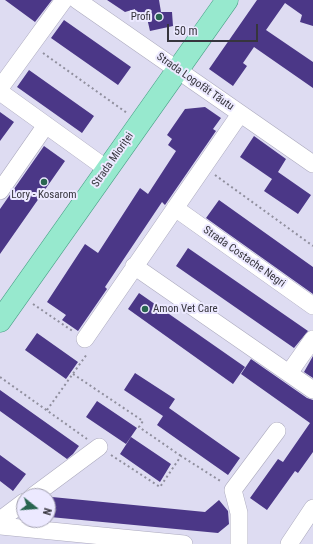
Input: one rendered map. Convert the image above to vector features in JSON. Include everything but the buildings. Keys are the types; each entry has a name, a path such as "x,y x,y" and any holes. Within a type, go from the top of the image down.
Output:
{"main road":[{"name":"Strada Mioriței","path":"0,321 139,122 227,0"}],"street":[{"path":"0,88 64,0"},
{"name":"Strada Logofăt Tăutu","path":"77,0 313,164"},
{"path":"0,92 107,168"},
{"path":"85,339 240,114"},
{"path":"0,191 46,125"},
{"name":"Strada Costache Negri","path":"175,208 313,306"},
{"path":"134,266 313,390"},
{"path":"288,373 313,340"},
{"path":"239,544 239,513 234,490 277,431"},
{"path":"44,488 99,447"},
{"path":"0,520 16,508"},
{"path":"289,544 313,508"},
{"path":"0,526 113,540 184,544"}],"path":[{"path":"31,45 139,122"},
{"path":"203,167 313,246"},
{"path":"18,295 94,345 47,410"},
{"path":"73,374 143,421 139,427 234,490"},
{"path":"0,377 99,447 160,487 181,456"}],"place":[{"name":"Profi","path":"159,17"},
{"name":"Lory - Kosarom","path":"44,182"},
{"name":"Amon Vet Care","path":"145,309"}]}
